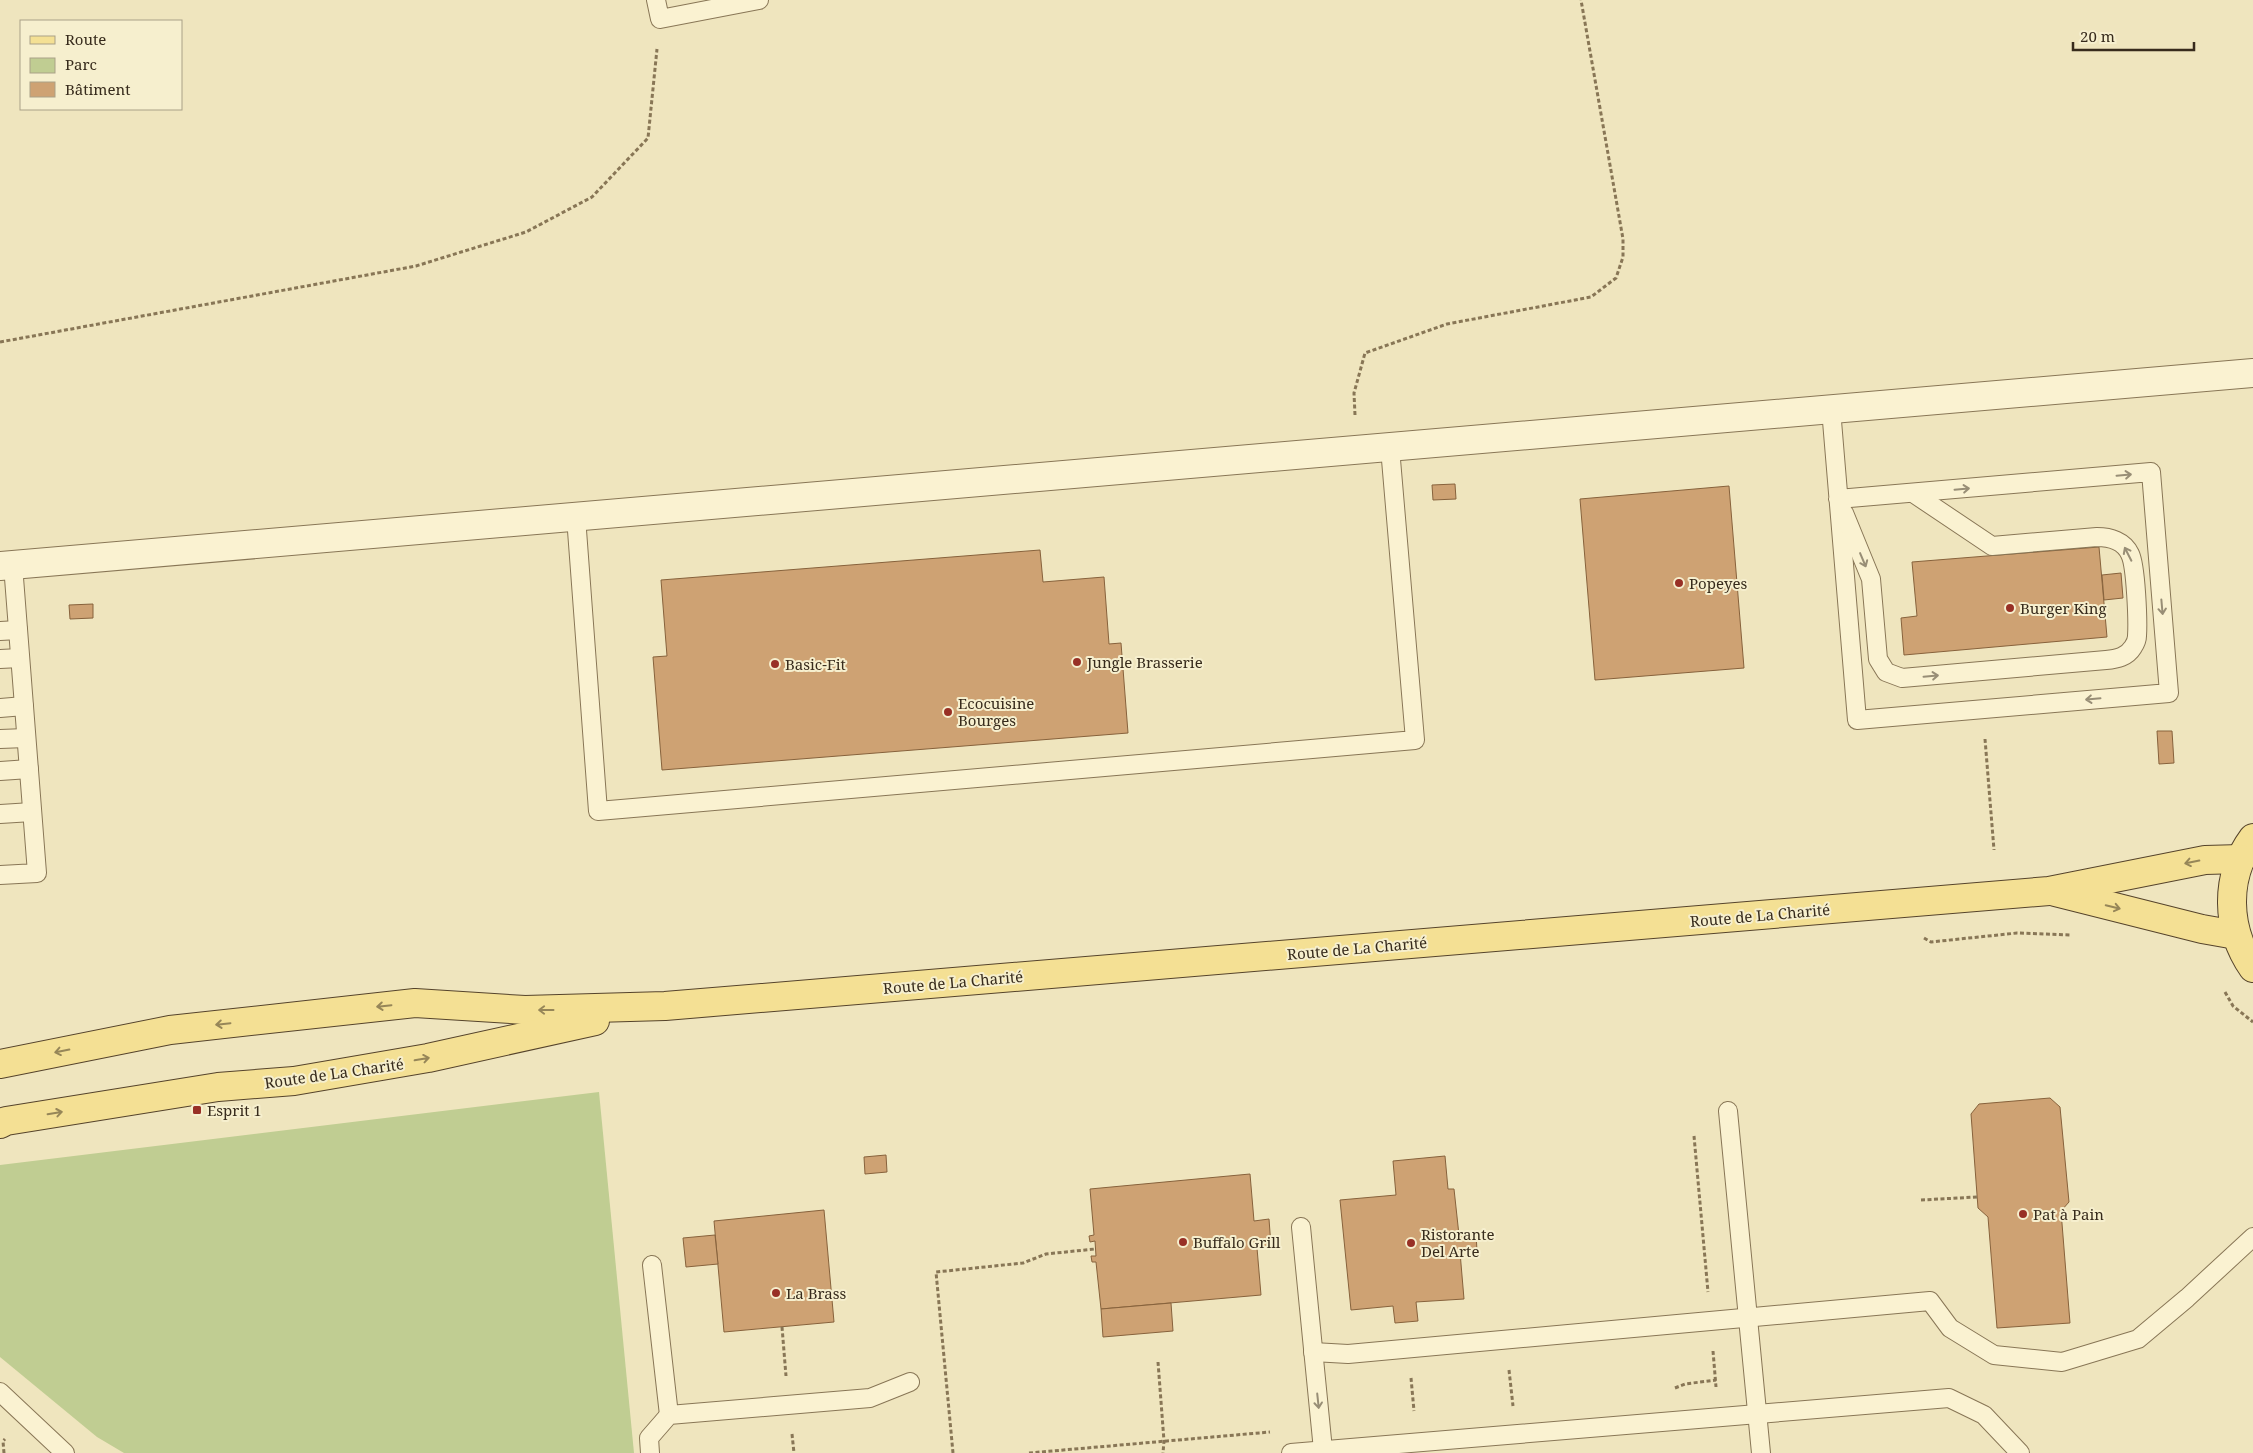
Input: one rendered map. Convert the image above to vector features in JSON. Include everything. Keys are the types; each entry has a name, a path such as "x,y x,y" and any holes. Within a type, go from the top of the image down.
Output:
{"main road":[{"name":"Route de La Charité","path":"0,1064 170,1030 414,1003 525,1010 665,1006 2049,891 2205,860 2247,848"},
{"path":"2247,848 2234,877 2232,916 2241,948 2253,968"},
{"name":"Route de La Charité","path":"2049,891 2202,929 2236,935"},
{"name":"Route de La Charité","path":"0,1124 6,1121 218,1087 294,1081 419,1060 665,1006"}],"street":[{"path":"7,566 2253,373"}],"lane":[{"path":"656,0 660,19 759,0"},
{"path":"1832,409 1838,499 1856,720 2169,693 2152,472 1838,499"},
{"path":"576,517 598,811 1415,740 1390,448"},
{"path":"1838,499 1872,579 1878,659 1886,672 1902,678 2118,659 2128,653 2137,637 2133,567 2130,553 2121,543 2110,537 2097,537 1992,546 1913,493"},
{"path":"0,875 37,872 18,630 7,566"},
{"path":"0,631 18,630"},
{"path":"0,659 20,658"},
{"path":"0,708 24,706"},
{"path":"0,740 26,738"},
{"path":"0,771 29,769"},
{"path":"0,814 32,812"},
{"path":"1728,1111 1761,1453"},
{"path":"1301,1227 1323,1450"},
{"path":"1313,1352 1348,1354 1930,1301 1950,1328 1994,1355 2062,1362 2138,1339 2187,1298 2253,1237"},
{"path":"652,1265 669,1415"},
{"path":"650,1453 648,1438 669,1415 870,1398 910,1382"},
{"path":"0,1392 65,1453"},
{"path":"1291,1453 1323,1450 1365,1450 1949,1398 1984,1414 2020,1453"}],"path":[{"path":"1354,393 1364,353 1447,324 1591,297 1616,278 1623,257 1623,239 1581,0"},
{"path":"0,342 416,266 526,232 592,197 648,138 660,19"},
{"path":"1983,709 1994,850"},
{"path":"1923,937 1931,942 2017,933 2077,935"},
{"path":"2224,990 2233,1006 2253,1022"},
{"path":"1921,1200 1977,1197"},
{"path":"953,1453 936,1272 1022,1263 1046,1254 1095,1249"},
{"path":"1158,1362 1164,1442 1163,1453"}],"green space":[{"path":"599,1092 634,1453 124,1453 97,1437 0,1357 0,1165"}],"building":[{"path":"1455,484 1456,499 1433,500 1432,485"},
{"path":"1729,486 1744,668 1595,680 1580,499"},
{"name":"Burger King","path":"2099,547 2107,637 1904,655 1901,618 1917,616 1912,562"},
{"path":"1040,550 1043,582 1104,577 1109,644 1121,643 1128,733 662,770 653,657 667,656 661,580"},
{"path":"2121,573 2123,598 2104,600 2102,575"},
{"path":"93,604 93,618 70,619 69,605"},
{"path":"2157,731 2172,731 2174,763 2159,764"},
{"name":"Pat à Pain","path":"2050,1098 2060,1107 2069,1202 2061,1211 2070,1323 1997,1328 1988,1217 1978,1208 1971,1114 1979,1104"},
{"path":"886,1155 887,1172 865,1174 864,1157"},
{"name":"Ristorante Del Arte","path":"1445,1156 1448,1189 1454,1189 1459,1235 1476,1233 1477,1251 1460,1252 1464,1299 1416,1302 1418,1321 1395,1323 1393,1306 1351,1310 1340,1200 1396,1195 1393,1161"},
{"name":"Buffalo Grill","path":"1250,1174 1254,1221 1269,1219 1271,1246 1257,1248 1261,1295 1101,1309 1096,1262 1092,1262 1091,1256 1096,1256 1095,1241 1090,1242 1089,1236 1094,1235 1090,1189"},
{"name":"La Brass","path":"824,1210 834,1322 724,1332 714,1221"},
{"path":"715,1235 718,1264 686,1267 683,1238"},
{"path":"1171,1303 1173,1331 1103,1337 1101,1309"}],"place":[{"name":"Popeyes","path":"1679,583"},
{"name":"Burger King","path":"2010,608"},
{"name":"Jungle Brasserie","path":"1077,662"},
{"name":"Basic-Fit","path":"775,664"},
{"name":"Ecocuisine Bourges","path":"948,712"},
{"name":"Esprit 1","path":"197,1110"},
{"name":"Pat à Pain","path":"2023,1214"},
{"name":"Buffalo Grill","path":"1183,1242"},
{"name":"Ristorante Del Arte","path":"1411,1243"},
{"name":"La Brass","path":"776,1293"}]}
